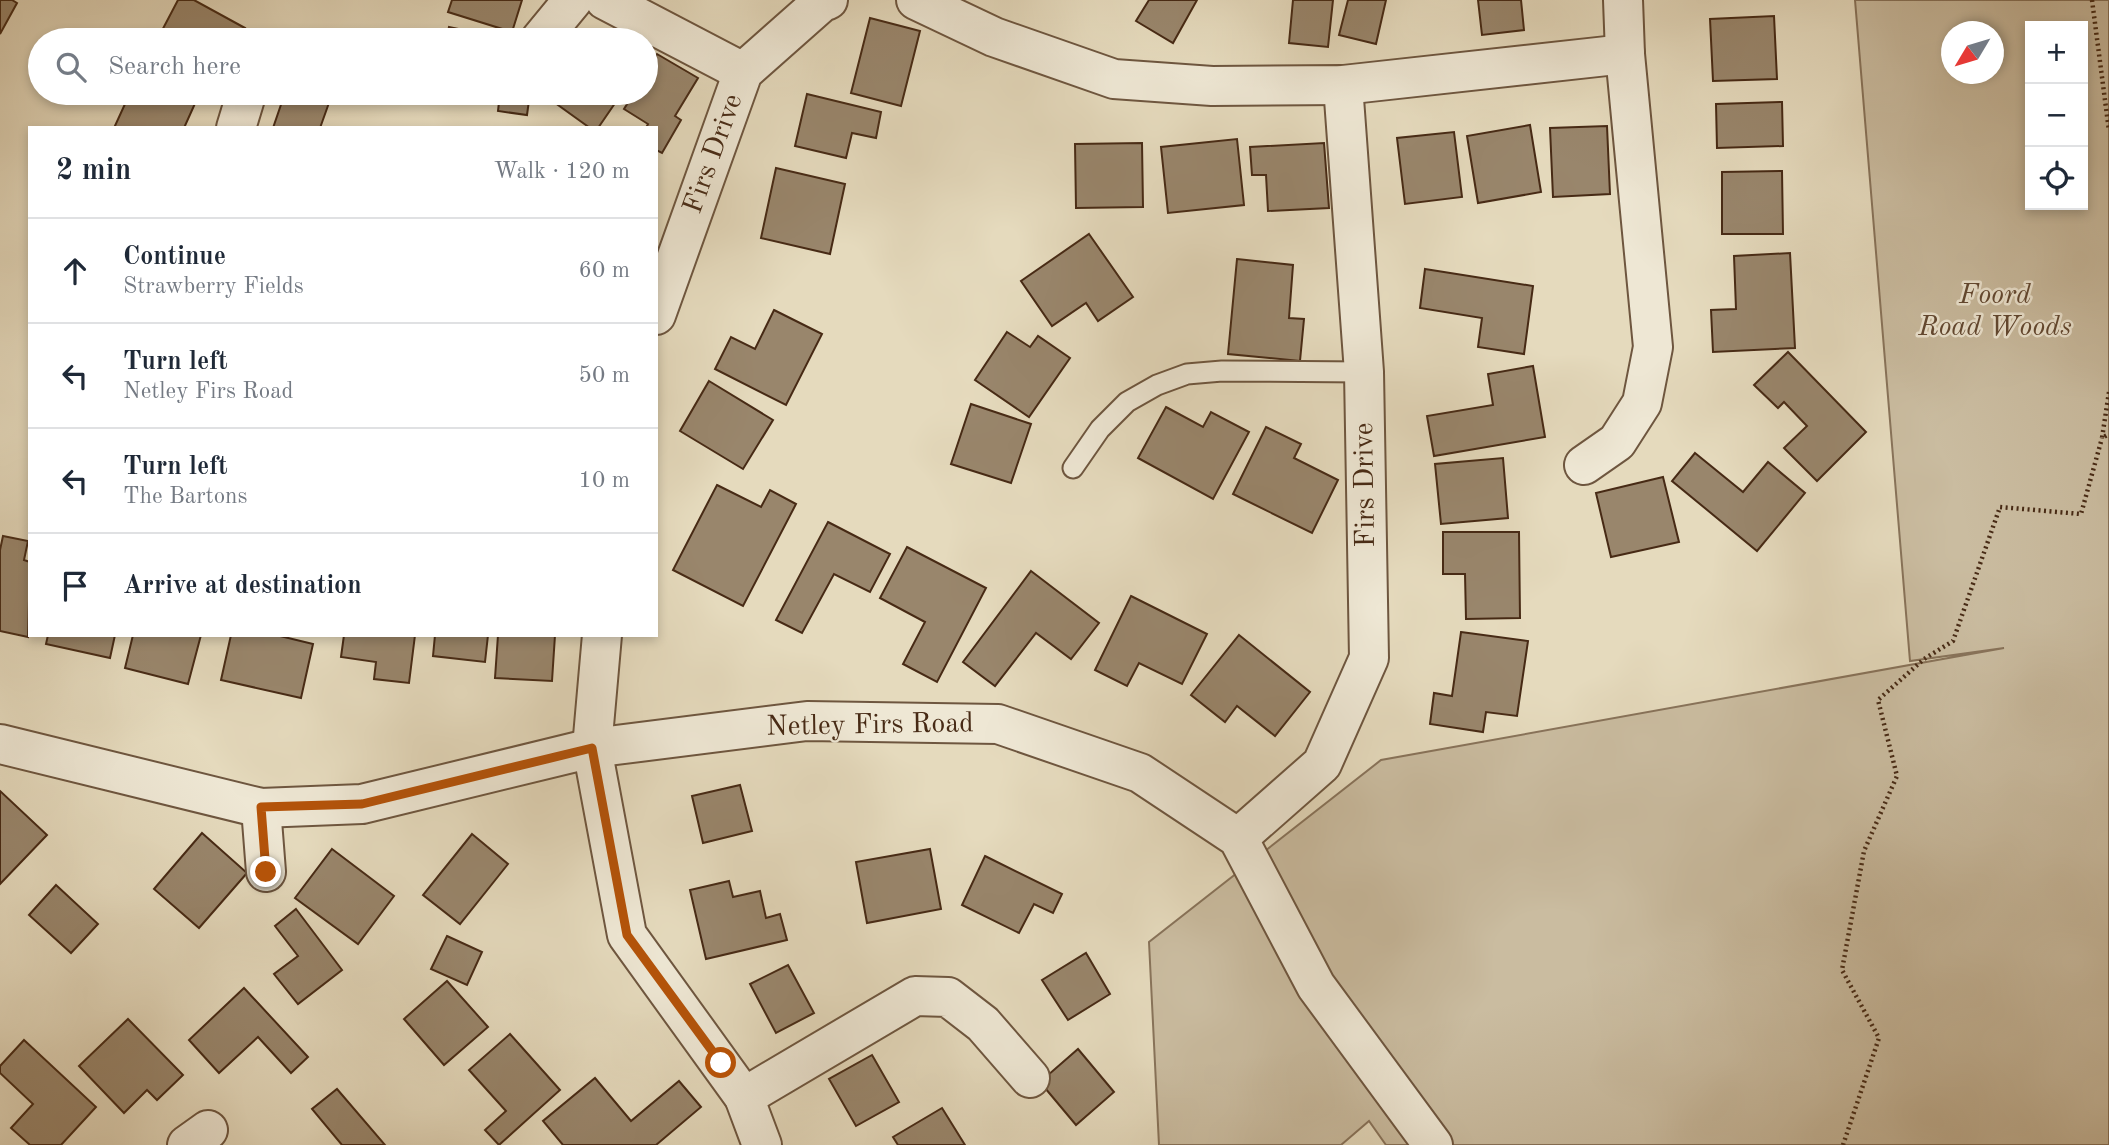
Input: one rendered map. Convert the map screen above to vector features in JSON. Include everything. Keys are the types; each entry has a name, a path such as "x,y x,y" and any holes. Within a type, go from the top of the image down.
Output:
{"street":[{"path":"550,28 573,0"},
{"name":"Firs Drive","path":"605,0 743,72"},
{"name":"Firs Drive","path":"658,309 743,72 822,2 828,0"},
{"path":"916,0 994,37 1114,79 1212,86 1343,85 1625,54"},
{"path":"1584,466 1617,442 1642,403 1653,347 1625,54 1623,0"},
{"name":"Firs Drive","path":"1238,838 1322,764 1369,658 1364,372 1343,85"},
{"path":"602,637 592,748 627,935 744,1097 761,1145"},
{"name":"Netley Firs Road","path":"0,744 261,807 362,804 592,748 807,721 998,724 1140,773 1238,838 1316,986 1433,1145"},
{"path":"261,807 266,872"},
{"path":"744,1097 915,996 948,997 983,1024 1030,1077"}],"lane":[{"path":"1073,468 1100,429 1127,402 1157,385 1187,374 1222,371 1364,372"}],"path":[{"path":"2092,0 2109,131"},
{"path":"1843,1145 1879,1038 1842,970 1864,851 1897,776 1878,700 1924,659 1953,641 2000,507 2081,514 2102,438 2109,392"},
{"path":"2102,438 2109,434"}],"green space":[{"name":"Foord Road Woods","path":"1855,0 2109,0 2109,1145 1386,1145 1369,1121 1341,1145 1159,1145 1149,942 1381,760 2004,648 1910,661"}],"building":[{"path":"0,0 17,3 0,34"},
{"path":"178,0 194,0 245,28 163,28"},
{"path":"452,0 522,0 513,28 499,28 448,12"},
{"path":"1149,0 1197,0 1173,43 1136,21"},
{"path":"1293,0 1333,0 1328,47 1289,43"},
{"path":"1348,0 1386,0 1376,44 1339,35"},
{"path":"1478,0 1521,0 1524,30 1482,35"},
{"path":"1774,16 1777,79 1713,81 1710,19"},
{"path":"870,18 920,31 901,106 851,93"},
{"path":"658,55 698,78 675,116 681,120 662,153 658,151 658,126 647,126 648,124 624,109 626,105 658,105"},
{"path":"807,94 881,112 876,138 852,133 846,158 795,146"},
{"path":"1782,102 1783,146 1717,148 1716,104"},
{"path":"125,105 194,105 185,126 115,126"},
{"path":"281,105 328,105 321,126 274,126"},
{"path":"499,105 528,105 527,115 498,111"},
{"path":"558,105 614,105 599,126 587,126"},
{"path":"1530,125 1541,192 1478,203 1467,136"},
{"path":"1607,126 1610,194 1553,197 1550,128"},
{"path":"1454,132 1462,197 1405,204 1397,138"},
{"path":"1237,139 1244,205 1168,213 1161,147"},
{"path":"1142,143 1143,207 1076,208 1075,144"},
{"path":"1324,143 1329,208 1268,211 1266,175 1252,175 1250,147"},
{"path":"776,168 845,184 830,254 761,238"},
{"path":"1782,171 1783,234 1722,234 1722,172"},
{"path":"1089,234 1133,297 1098,321 1086,303 1052,326 1021,281"},
{"path":"1790,253 1795,348 1713,352 1711,310 1736,309 1734,256"},
{"path":"1237,259 1293,265 1289,318 1304,319 1300,361 1228,354"},
{"path":"1425,269 1533,286 1524,354 1478,347 1482,318 1420,308"},
{"path":"774,310 822,334 786,405 715,369 731,337 755,349"},
{"path":"1007,332 1030,347 1038,336 1070,358 1029,417 975,380"},
{"path":"1788,352 1866,432 1817,481 1784,448 1807,426 1784,402 1778,408 1754,385"},
{"path":"1533,366 1545,437 1434,456 1427,416 1493,405 1488,374"},
{"path":"709,381 773,420 743,469 680,431"},
{"path":"971,404 1031,424 1011,483 951,464"},
{"path":"1166,407 1203,427 1211,412 1249,432 1213,499 1138,458"},
{"path":"1266,427 1301,444 1294,458 1338,480 1312,533 1233,494"},
{"path":"1695,453 1743,492 1768,462 1805,493 1757,551 1672,481"},
{"path":"1503,458 1508,518 1441,524 1435,464"},
{"path":"1663,477 1679,542 1611,557 1596,493"},
{"path":"717,485 761,507 770,490 796,504 743,606 673,570"},
{"path":"828,522 890,554 870,592 834,574 802,633 776,620"},
{"path":"1443,532 1519,532 1520,618 1466,619 1465,574 1443,574"},
{"path":"3,536 28,541 24,560 28,561 28,637 0,631 0,550"},
{"path":"907,547 986,588 937,682 903,664 925,622 880,598"},
{"path":"1031,571 1099,623 1071,659 1036,633 995,686 963,662"},
{"path":"1131,596 1207,634 1182,684 1139,663 1127,686 1095,670"},
{"path":"1461,632 1528,641 1517,716 1486,712 1483,732 1430,724 1434,693 1452,696"},
{"path":"1239,635 1310,692 1275,736 1237,706 1225,722 1191,695"},
{"path":"48,637 115,637 110,658 46,644"},
{"path":"133,637 200,637 188,684 125,668"},
{"path":"231,637 284,637 313,644 301,698 221,680"},
{"path":"344,637 415,637 409,683 374,679 376,662 341,657"},
{"path":"435,637 488,637 485,662 433,656"},
{"path":"498,637 555,637 552,681 495,678"},
{"path":"740,785 752,831 703,843 692,796"},
{"path":"0,791 47,835 0,884"},
{"path":"202,833 247,873 199,928 154,889"},
{"path":"472,834 508,864 460,924 423,895"},
{"path":"332,849 394,896 358,944 295,898"},
{"path":"930,849 941,909 867,923 856,862"},
{"path":"985,856 1062,894 1053,913 1034,904 1019,933 962,905"},
{"path":"729,881 733,897 760,891 766,918 780,914 787,940 706,959 690,890"},
{"path":"56,885 98,924 71,953 29,915"},
{"path":"296,909 342,970 298,1004 274,974 298,956 275,926"},
{"path":"447,936 482,952 467,985 431,969"},
{"path":"1086,953 1110,994 1068,1020 1042,980"},
{"path":"788,965 814,1013 776,1033 750,984"},
{"path":"447,981 488,1027 444,1065 404,1019"},
{"path":"244,988 308,1057 291,1073 258,1037 219,1073 189,1040"},
{"path":"128,1019 183,1075 157,1100 147,1090 124,1113 79,1066"},
{"path":"510,1034 560,1090 499,1145 485,1130 506,1111 469,1070"},
{"path":"24,1040 96,1107 61,1145 30,1145 11,1128 33,1104 0,1073 0,1066"},
{"path":"1078,1049 1114,1092 1076,1125 1040,1082"},
{"path":"872,1055 899,1102 856,1126 829,1079"},
{"path":"595,1078 631,1121 679,1081 701,1107 656,1145 563,1145 543,1121"},
{"path":"337,1089 385,1145 342,1145 312,1109"},
{"path":"942,1108 965,1145 898,1145 893,1137"}],"route":[{"path":"266,872 261,807 362,804 592,748 627,935 721,1063"}]}
